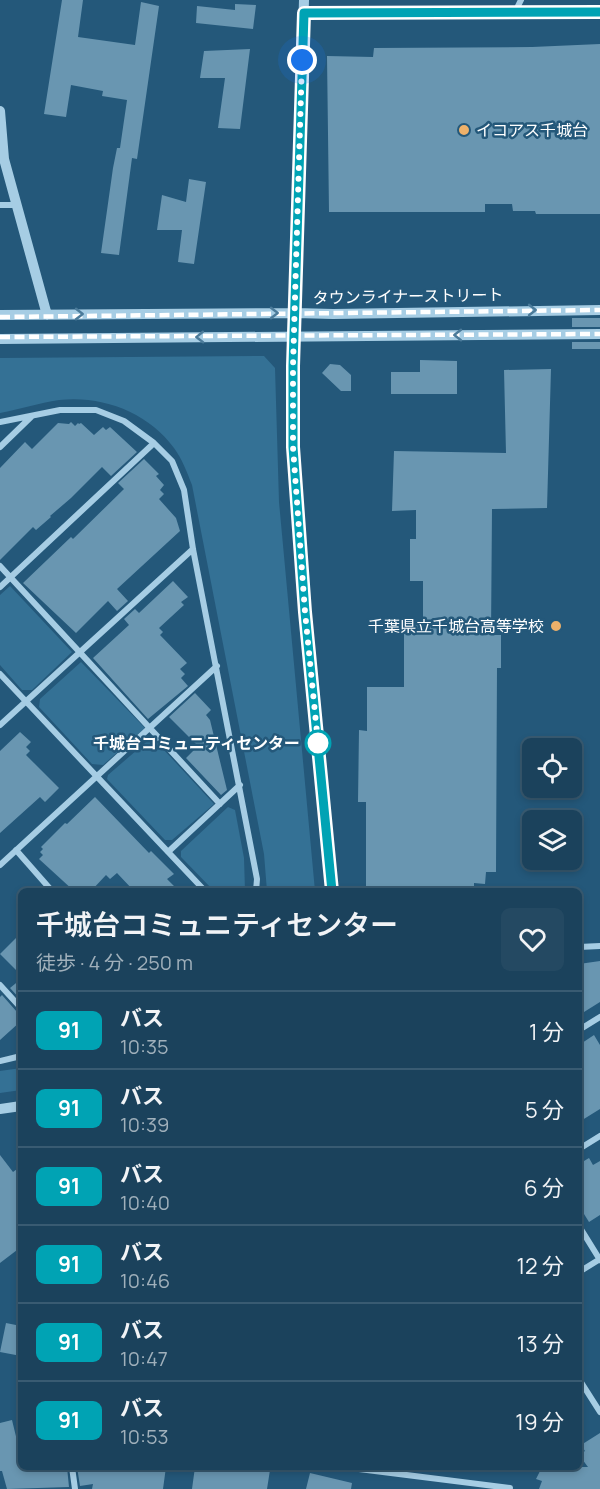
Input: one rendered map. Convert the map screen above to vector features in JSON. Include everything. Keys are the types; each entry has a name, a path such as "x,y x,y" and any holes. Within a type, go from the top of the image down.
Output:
{"street":[{"path":"304,0 293,447 305,612 332,888"},
{"path":"514,14 521,0"},
{"path":"304,13 600,12"},
{"path":"0,111 4,159 47,315"},
{"path":"0,205 17,205"},
{"name":"タウンライナーストリート","path":"0,315 600,310"},
{"path":"0,339 600,334"},
{"path":"0,422 60,410 96,410 124,422 154,442 172,461 184,490 193,549 240,785 257,879 256,888"},
{"path":"0,447 33,416"},
{"path":"0,586 154,442"},
{"path":"0,725 193,549"},
{"path":"0,566 220,804"},
{"path":"0,865 217,666"},
{"path":"0,674 202,888"},
{"path":"168,852 240,785"},
{"path":"16,850 49,888"},
{"path":"582,947 600,946"},
{"path":"0,985 18,1005"},
{"path":"582,1028 600,1017"},
{"path":"0,1061 18,1057"},
{"path":"0,1109 18,1106"},
{"path":"582,1147 600,1136"},
{"path":"582,1231 600,1259 582,1270"},
{"path":"582,1384 600,1412"},
{"path":"72,1470 75,1489"},
{"path":"367,1470 510,1489"}],"shaded area":[{"path":"264,356 275,368 279,502 315,888 267,888 264,854 192,485 177,452 151,425 138,416 107,403 75,399 59,400 0,413 0,358"},
{"path":"10,586 72,652 32,690 22,690 0,665 0,595"},
{"path":"81,662 145,728 103,765 92,764 39,707 40,699"},
{"path":"152,737 214,804 172,840 165,840 107,779 108,775"},
{"path":"228,807 235,810 244,858 245,888 211,888 181,857 181,851"},
{"path":"18,1068 18,1090 0,1093 0,1071"}],"building":[{"path":"62,0 83,0 78,37 135,45 141,2 159,6 137,159 132,158 119,255 101,253 113,168 117,148 120,148 127,100 102,96 103,91 71,85 66,117 44,114"},
{"path":"235,4 256,5 253,29 196,23 197,6 235,10"},
{"name":"イコアス千城台","path":"600,44 600,214 536,214 535,211 513,211 512,204 485,204 485,212 329,212 327,56 373,57 374,48"},
{"path":"250,49 240,129 218,128 225,78 200,78 204,51"},
{"path":"189,179 206,182 194,264 178,262 182,230 157,230 162,195 186,202"},
{"path":"572,318 600,318 600,327 572,327"},
{"path":"572,342 600,342 600,349 572,349"},
{"path":"420,360 457,361 457,394 391,394 391,372 420,372"},
{"path":"330,364 340,365 351,375 351,391 341,391 322,373"},
{"path":"551,369 547,508 492,509 491,635 501,635 501,668 497,668 496,872 486,872 485,884 474,883 474,886 366,888 366,802 358,802 359,730 367,731 367,687 404,687 404,621 423,622 423,581 410,581 410,539 416,539 416,510 392,511 394,451 506,453 504,370"},
{"path":"71,422 75,426 81,423 94,435 103,427 106,430 110,427 137,452 111,476 102,467 51,517 36,530 33,527 0,560 0,468 25,442 32,449 58,423 69,424"},
{"path":"144,459 159,474 156,476 164,485 160,490 164,494 159,499 176,518 180,531 117,589 128,601 117,611 108,601 76,633 23,583 71,537 73,539 124,489 118,483"},
{"path":"173,581 188,597 181,602 184,605 159,628 163,632 160,635 187,663 180,669 185,674 181,678 188,686 148,719 93,658 129,625 124,619 135,609 139,613"},
{"path":"195,693 211,710 206,715 210,720 227,790 221,795 186,758 198,746 169,717"},
{"path":"20,732 31,742 26,747 30,751 26,755 59,788 45,802 40,797 0,833 0,751"},
{"path":"95,797 149,853 151,851 174,874 167,879 176,888 131,888 117,873 110,879 106,875 94,888 71,888 39,859 43,855 40,852 43,849 41,847 65,823 67,824"},
{"path":"18,936 18,972 0,954"},
{"path":"600,961 600,1002 584,1012 582,1009 582,964"},
{"path":"18,981 18,997 10,988"},
{"path":"2,995 18,1012 18,1024 0,1040 0,997"},
{"path":"594,1035 600,1045 600,1109 582,1120 582,1043"},
{"path":"0,1155 13,1172 18,1168 18,1249 0,1263"},
{"path":"589,1158 593,1165 600,1161 600,1215 589,1222 582,1211 582,1162"},
{"path":"6,1323 18,1325 18,1355 0,1352"},
{"path":"12,1420 18,1445 18,1470 67,1470 69,1487 7,1489 2,1471 0,1471 0,1423"},
{"path":"600,1433 600,1489 539,1489 542,1481 536,1479 540,1470 582,1470 582,1467 588,1467 582,1459 582,1453 585,1451 582,1444"},
{"path":"77,1470 166,1470 163,1489 92,1489 93,1484 80,1486"},
{"path":"195,1470 270,1470 267,1489 192,1489"},
{"path":"310,1473 352,1483 351,1489 306,1489"}],"railway":[{"path":"0,317 600,310"},
{"path":"0,337 600,334"}],"bus line":[{"name":"91","path":"332,888 305,612 293,447 293,366 304,13 600,12"}],"place":[{"name":"イコアス千城台","path":"464,130"},
{"name":"千葉県立千城台高等学校","path":"556,626"},
{"name":"千城台コミュニティセンター","path":"318,743"}],"route":[{"path":"302,60 297,293 293,366 293,447 305,612 318,743"}]}
